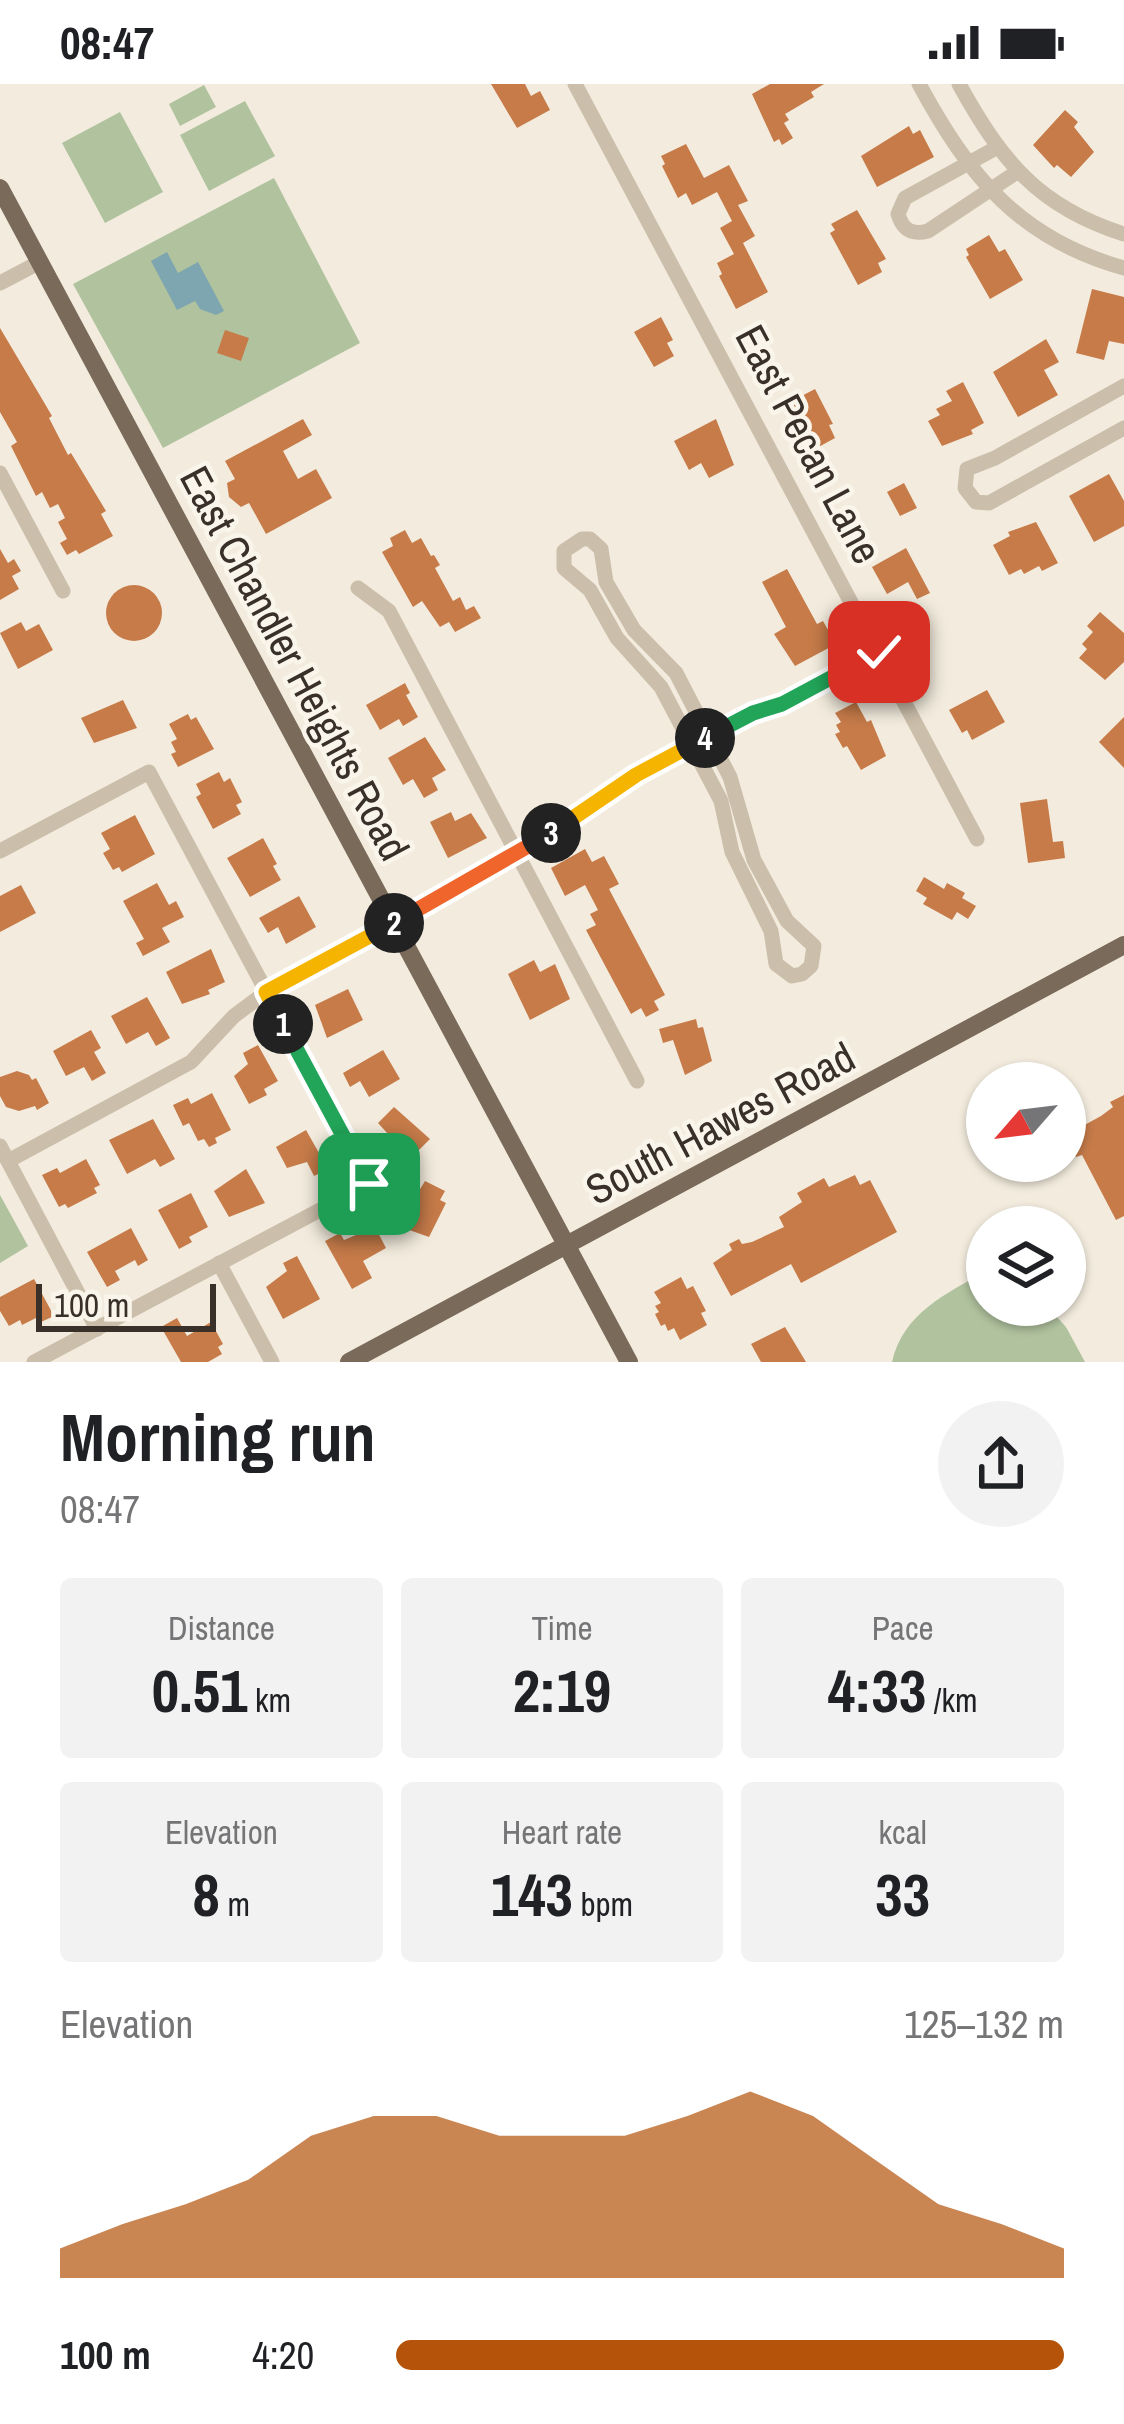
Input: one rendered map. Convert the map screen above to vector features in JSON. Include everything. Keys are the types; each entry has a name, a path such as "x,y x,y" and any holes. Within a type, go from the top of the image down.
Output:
{"main road":[{"name":"East Chandler Heights Road","path":"0,188 628,1362"},
{"name":"South Hawes Road","path":"349,1362 1124,945"}],"street":[{"name":"East Pecan Lane","path":"575,84 977,839"},
{"path":"920,84 968,166 991,192 1046,236 1085,257 1124,268"},
{"path":"958,84 996,148 1017,172 1061,208 1124,234"},
{"path":"996,148 905,199 898,214 908,231 928,231 1017,172"},
{"path":"0,283 40,262"},
{"path":"1123,390 967,469 965,488 976,502 988,502 1124,428"},
{"path":"1091,407 1108,437"},
{"path":"0,472 63,591"},
{"path":"729,798 656,680 629,652 590,590 564,568 562,554 570,543 590,539 601,549 606,582 641,639 676,673 710,736 768,906"},
{"path":"358,588 389,611 638,1081"},
{"path":"629,652 641,639"},
{"path":"97,1328 4,1153 191,1062 233,1016 266,992 518,855 636,775 879,652"},
{"path":"0,851 149,772 369,1184 34,1362"},
{"path":"219,1263 272,1362"}],"green space":[{"path":"204,85 216,107 180,126 169,104"},
{"path":"245,101 275,156 209,191 180,135"},
{"path":"120,112 163,192 105,223 62,143"},
{"path":"274,178 360,343 163,448 73,284"},
{"path":"0,1195 28,1246 0,1263"},
{"path":"966,1283 966,1326 1065,1326 1085,1362 892,1362 916,1317"}],"water":[{"path":"167,252 178,273 198,262 224,311 216,315 200,309 195,301 177,310 151,261"}],"building":[{"path":"491,84 525,84 531,96 540,91 550,110 517,128"},
{"path":"770,84 824,84 811,92 814,97 785,114 789,120 784,123 793,138 782,145 779,139 774,142 752,94"},
{"path":"1065,110 1078,122 1074,127 1094,152 1071,177 1057,165 1054,168 1033,145"},
{"path":"909,126 913,134 920,130 934,157 877,187 861,156"},
{"path":"686,144 704,178 729,165 748,201 738,205 755,236 743,243 768,292 736,309 719,276 717,263 734,254 720,228 732,221 717,192 692,205 686,193 678,198 662,166 661,156"},
{"path":"857,210 886,259 878,263 882,272 858,285 830,233 835,230 831,224"},
{"path":"989,235 999,252 1005,249 1023,280 990,299 966,257 966,249"},
{"path":"1092,289 1124,297 1124,344 1109,341 1104,360 1076,353"},
{"path":"661,317 673,340 667,343 674,356 654,367 634,332"},
{"path":"0,328 52,416 68,455 71,453 106,511 101,514 113,536 79,554 76,550 67,555 60,543 67,539 58,522 65,518 58,504 50,508 42,492 36,496 11,446 17,442 0,412"},
{"path":"225,330 249,338 241,361 217,353"},
{"path":"1046,339 1059,362 1044,370 1058,395 1018,417 993,372"},
{"path":"963,382 984,423 971,430 973,434 942,446 928,421 940,415 936,409 952,401 946,391"},
{"path":"815,389 835,438 813,450 788,403"},
{"path":"303,419 312,435 283,451 298,479 316,469 332,498 266,534 249,503 241,507 229,497 227,483 235,479 225,461"},
{"path":"716,419 734,465 709,478 701,463 689,470 674,441"},
{"path":"1109,474 1124,501 1124,526 1094,542 1069,496"},
{"path":"904,483 917,508 900,516 887,492"},
{"path":"1036,522 1058,563 1042,571 1039,566 1009,575 993,545 1010,536 1008,532"},
{"path":"405,530 412,543 421,538 434,555 440,565 435,568 453,601 460,597 466,610 474,606 481,618 455,632 449,622 440,627 422,601 413,607 382,552 393,546 390,538"},
{"path":"906,548 930,593 917,599 908,582 887,594 872,567"},
{"path":"0,549 8,563 14,559 21,571 12,576 19,589 0,600"},
{"path":"787,569 817,624 823,621 836,644 795,666 774,634 786,627 762,582"},
{"path":"134,585 154,593 162,613 154,633 134,641 114,633 106,613 114,593"},
{"path":"1100,612 1124,633 1124,662 1105,680 1079,658 1087,649 1082,644 1093,632 1087,626"},
{"path":"21,622 26,631 39,624 53,650 18,669 0,633"},
{"path":"405,683 418,717 403,726 399,719 380,730 366,705"},
{"path":"987,690 1005,722 972,740 967,730 962,733 949,710"},
{"path":"123,700 137,728 94,743 81,718"},
{"path":"856,702 867,722 871,720 886,756 861,770 835,734 841,722 835,713"},
{"path":"188,714 191,720 196,717 214,749 178,767 171,754 176,752 171,742 177,739 169,724"},
{"path":"1124,717 1124,768 1099,742"},
{"path":"425,737 446,770 432,778 438,790 424,798 413,779 403,785 388,758"},
{"path":"219,772 224,782 230,778 242,802 236,805 241,814 213,829 196,797 201,794 196,784"},
{"path":"1047,799 1053,842 1063,841 1065,858 1028,863 1020,803"},
{"path":"451,812 455,821 471,813 487,838 448,858 430,822"},
{"path":"135,815 155,854 122,872 119,867 113,870 103,853 110,849 101,833"},
{"path":"263,838 281,880 250,897 227,858"},
{"path":"585,849 592,862 604,856 619,884 609,889 665,995 654,1001 659,1010 646,1017 641,1008 631,1014 586,930 596,925 590,914 598,910 585,885 565,896 551,868"},
{"path":"924,877 944,889 947,883 965,893 962,898 976,906 968,919 957,912 952,920 923,904 927,898 916,891"},
{"path":"157,883 169,905 176,901 184,917 162,928 170,942 143,956 136,943 144,939 123,901"},
{"path":"21,885 36,913 0,932 0,896"},
{"path":"299,896 316,927 286,944 278,927 268,933 259,918"},
{"path":"211,949 225,982 208,990 210,994 182,1004 166,972"},
{"path":"534,960 540,972 555,964 570,999 530,1020 508,974"},
{"path":"348,989 363,1020 327,1038 315,1005"},
{"path":"147,997 170,1038 156,1046 148,1032 126,1044 111,1016"},
{"path":"696,1019 698,1028 703,1027 712,1061 685,1075 673,1040 663,1043 659,1029"},
{"path":"91,1030 101,1048 94,1052 106,1073 92,1081 84,1067 66,1076 53,1051"},
{"path":"258,1045 278,1081 264,1089 267,1095 249,1104 234,1076 248,1064 243,1053"},
{"path":"383,1050 400,1079 369,1097 360,1081 350,1087 343,1073"},
{"path":"17,1071 36,1078 49,1103 37,1110 35,1106 19,1111 6,1107 0,1096 0,1077"},
{"path":"212,1093 231,1130 209,1147 204,1139 198,1141 189,1123 183,1126 173,1105 188,1098 191,1104"},
{"path":"1124,1095 1124,1216 1116,1220 1086,1163 1086,1124 1113,1107 1110,1102"},
{"path":"394,1107 430,1139 408,1161 378,1123"},
{"path":"153,1119 175,1159 160,1167 155,1159 127,1174 109,1140"},
{"path":"306,1130 328,1169 314,1176 307,1162 287,1168 276,1147"},
{"path":"86,1159 100,1185 94,1188 97,1193 68,1208 65,1204 59,1207 42,1175 57,1168 60,1173"},
{"path":"246,1169 265,1203 229,1217 214,1191"},
{"path":"855,1175 860,1185 870,1180 897,1232 801,1283 791,1264 731,1296 713,1263 732,1250 729,1244 739,1239 742,1244 752,1242 784,1227 779,1217 802,1202 797,1193 824,1178 829,1187"},
{"path":"425,1181 445,1191 440,1200 446,1203 429,1237 398,1226"},
{"path":"191,1193 208,1227 179,1249 158,1210"},
{"path":"375,1227 386,1248 363,1261 372,1278 352,1289 325,1241 340,1233 344,1240"},
{"path":"131,1228 148,1260 138,1266 135,1260 115,1271 120,1280 107,1287 87,1252"},
{"path":"297,1256 320,1299 283,1319 266,1287 287,1271 283,1263"},
{"path":"681,1277 687,1289 693,1286 706,1311 701,1313 707,1325 680,1340 674,1328 668,1331 665,1324 661,1326 655,1306 661,1303 654,1292"},
{"path":"34,1279 54,1316 9,1326 0,1311 0,1297"},
{"path":"177,1318 187,1336 211,1322 223,1344 218,1347 222,1354 208,1362 181,1362 161,1327"},
{"path":"785,1327 806,1362 761,1362 751,1344"}],"route":[{"path":"369,1184 266,992 518,855 636,775 879,652"}]}
